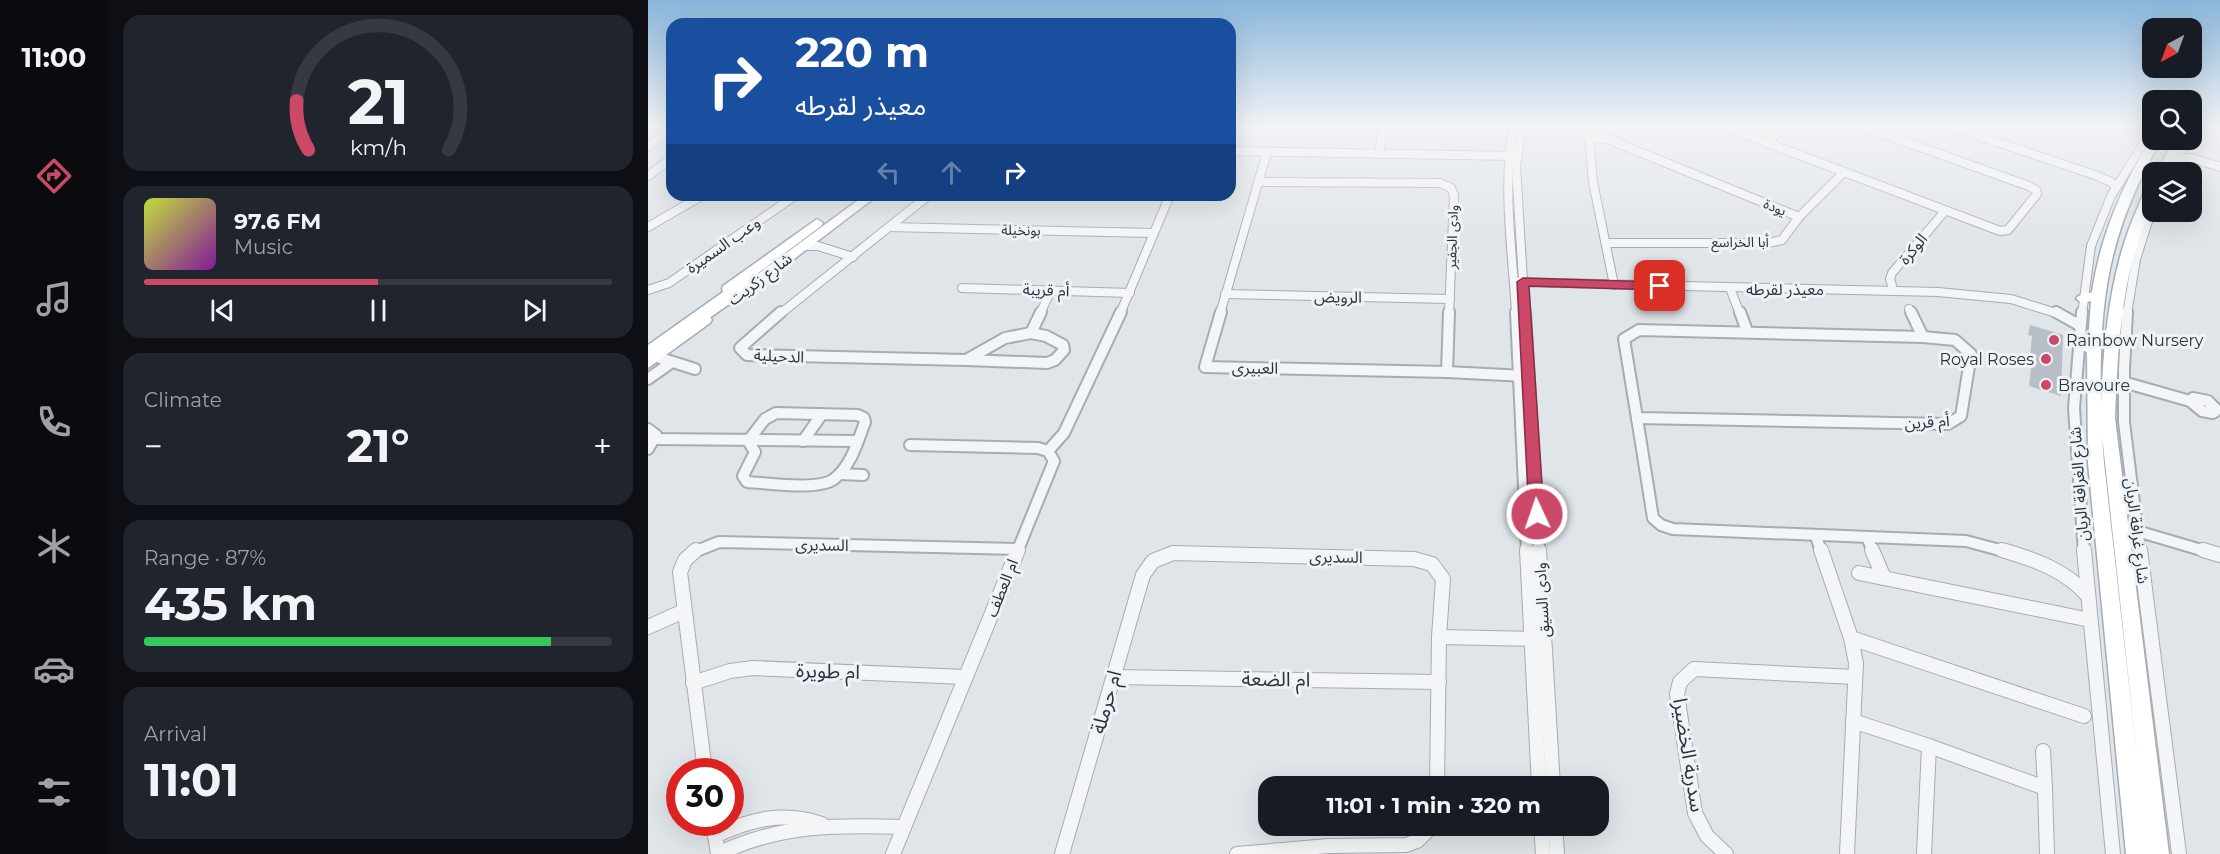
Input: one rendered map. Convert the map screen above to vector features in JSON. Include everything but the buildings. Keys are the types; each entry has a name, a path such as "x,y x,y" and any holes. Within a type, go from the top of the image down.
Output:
{"main road":[{"name":"شارع الغرافة الريان","path":"2136,166 2122,185 2106,251 2086,308 2096,352 2094,414 2096,463 2137,854"},
{"name":"شارع زكريت","path":"648,346 848,201"},
{"name":"شارع زكريت","path":"651,358 811,244 865,201"},
{"name":"شارع الغرافة الريان","path":"2142,210 2132,237 2121,283 2111,354 2108,418 2158,854"},
{"path":"651,358 729,296 741,279"},
{"path":"2079,340 2096,352"}],"street":[{"path":"648,176 662,166"},
{"name":"العبيرى","path":"1264,166 1204,367 1447,372 1523,376"},
{"name":"وادى السيق","path":"1513,166 1538,639 1552,776"},
{"path":"1591,166 1614,285"},
{"name":"يودة","path":"1673,166 1799,217"},
{"path":"1827,166 2000,231 2008,230 2037,194 2036,190 1971,166"},
{"path":"2068,166 2122,185"},
{"name":"شارع الغرافة الريان","path":"2122,185 2132,166"},
{"name":"أبا الخراسع","path":"1606,243 1769,243 1782,240 1799,217 1844,172"},
{"name":"وادى الجفير","path":"1260,182 1440,183 1451,188 1454,195 1447,372"},
{"path":"648,227 693,201"},
{"name":"وعب السميرة","path":"648,291 664,286 787,201"},
{"name":"الدحيلية","path":"922,201 749,338 740,348 742,352 755,356 1047,363 1061,355 1064,350 1063,345 1046,336 1031,333"},
{"path":"910,445 1038,448 1048,451 1064,434 1130,293 1167,201"},
{"name":"الوكرة","path":"1893,290 1890,279 1892,273 1945,211"},
{"name":"شارع غرافة الريان","path":"2148,222 2134,278 2123,358 2124,422 2180,854"},
{"name":"بونخيلة","path":"890,227 1153,233"},
{"path":"811,244 853,257"},
{"name":"معيذر لقرطه","path":"1519,282 1893,290 1983,296 2053,311 2086,308"},
{"name":"أم قريبة","path":"962,288 1130,293"},
{"path":"1730,288 1747,331"},
{"path":"966,360 1005,338 1031,333 1051,290"},
{"name":"الرويض","path":"1225,294 1450,299"},
{"name":"شارع الغرافة الريان","path":"2086,308 2079,340 2074,408 2085,567 2113,854"},
{"path":"1909,309 1923,337"},
{"name":"أم قرين","path":"1636,418 1948,424 1961,416 1971,354 1955,340 1747,331 1639,330 1629,334 1624,339 1636,418 1653,518 1661,525 1673,529 1966,541 1995,548 2062,573 2078,583 2088,596"},
{"path":"651,358 695,369"},
{"path":"648,379 672,362"},
{"path":"2123,382 2190,401"},
{"path":"803,441 822,414"},
{"path":"771,415 862,416 865,422 853,453 840,474 832,481 817,485 747,482 743,476 755,452 748,441 771,415"},
{"path":"648,429 656,433 648,449"},
{"path":"652,439 856,441"},
{"name":"ام العطف","path":"893,854 1053,465 1053,457 1048,451"},
{"path":"840,474 862,475"},
{"path":"2137,531 2220,555"},
{"path":"1816,536 1851,638 1856,663 1846,854"},
{"path":"1867,537 1884,579"},
{"name":"السديرى","path":"703,758 684,611 681,566 695,550 712,543 1018,549"},
{"name":"السديرى","path":"1161,556 1176,553 1424,560 1440,571 1443,579 1439,637 1437,776"},
{"name":"ام حرملة","path":"1062,854 1143,575 1150,564 1161,556"},
{"path":"2062,573 2075,572 2085,567"},
{"path":"1858,573 2090,620"},
{"path":"648,627 684,611"},
{"path":"1439,637 1538,639"},
{"path":"1851,638 2084,716"},
{"name":"وادى السيق","path":"1538,639 1539,776"},
{"name":"ام طويرة","path":"693,683 718,674 753,668 965,677"},
{"name":"سدرية الخضيرا","path":"1726,854 1707,836 1695,813 1677,694 1680,682 1694,669 1855,677"},
{"name":"ام الضعة","path":"1114,677 1439,682"},
{"path":"1853,721 2045,788"},
{"path":"1924,854 1929,747"},
{"path":"2043,752 2047,854"},
{"path":"744,822 774,816 803,818 823,824"},
{"path":"715,836 718,854 761,834 823,824 904,827"},
{"path":"1237,854 1328,846 1406,845 1417,841 1422,836"},
{"path":"1542,836 1543,854"},
{"path":"1556,836 1557,854"}],"place":[{"name":"Rainbow Nursery","path":"2054,340"},
{"name":"Royal Roses","path":"2046,359"},
{"name":"Bravoure","path":"2046,385"}],"route":[{"path":"1537,514 1523,282 1660,286"}]}
